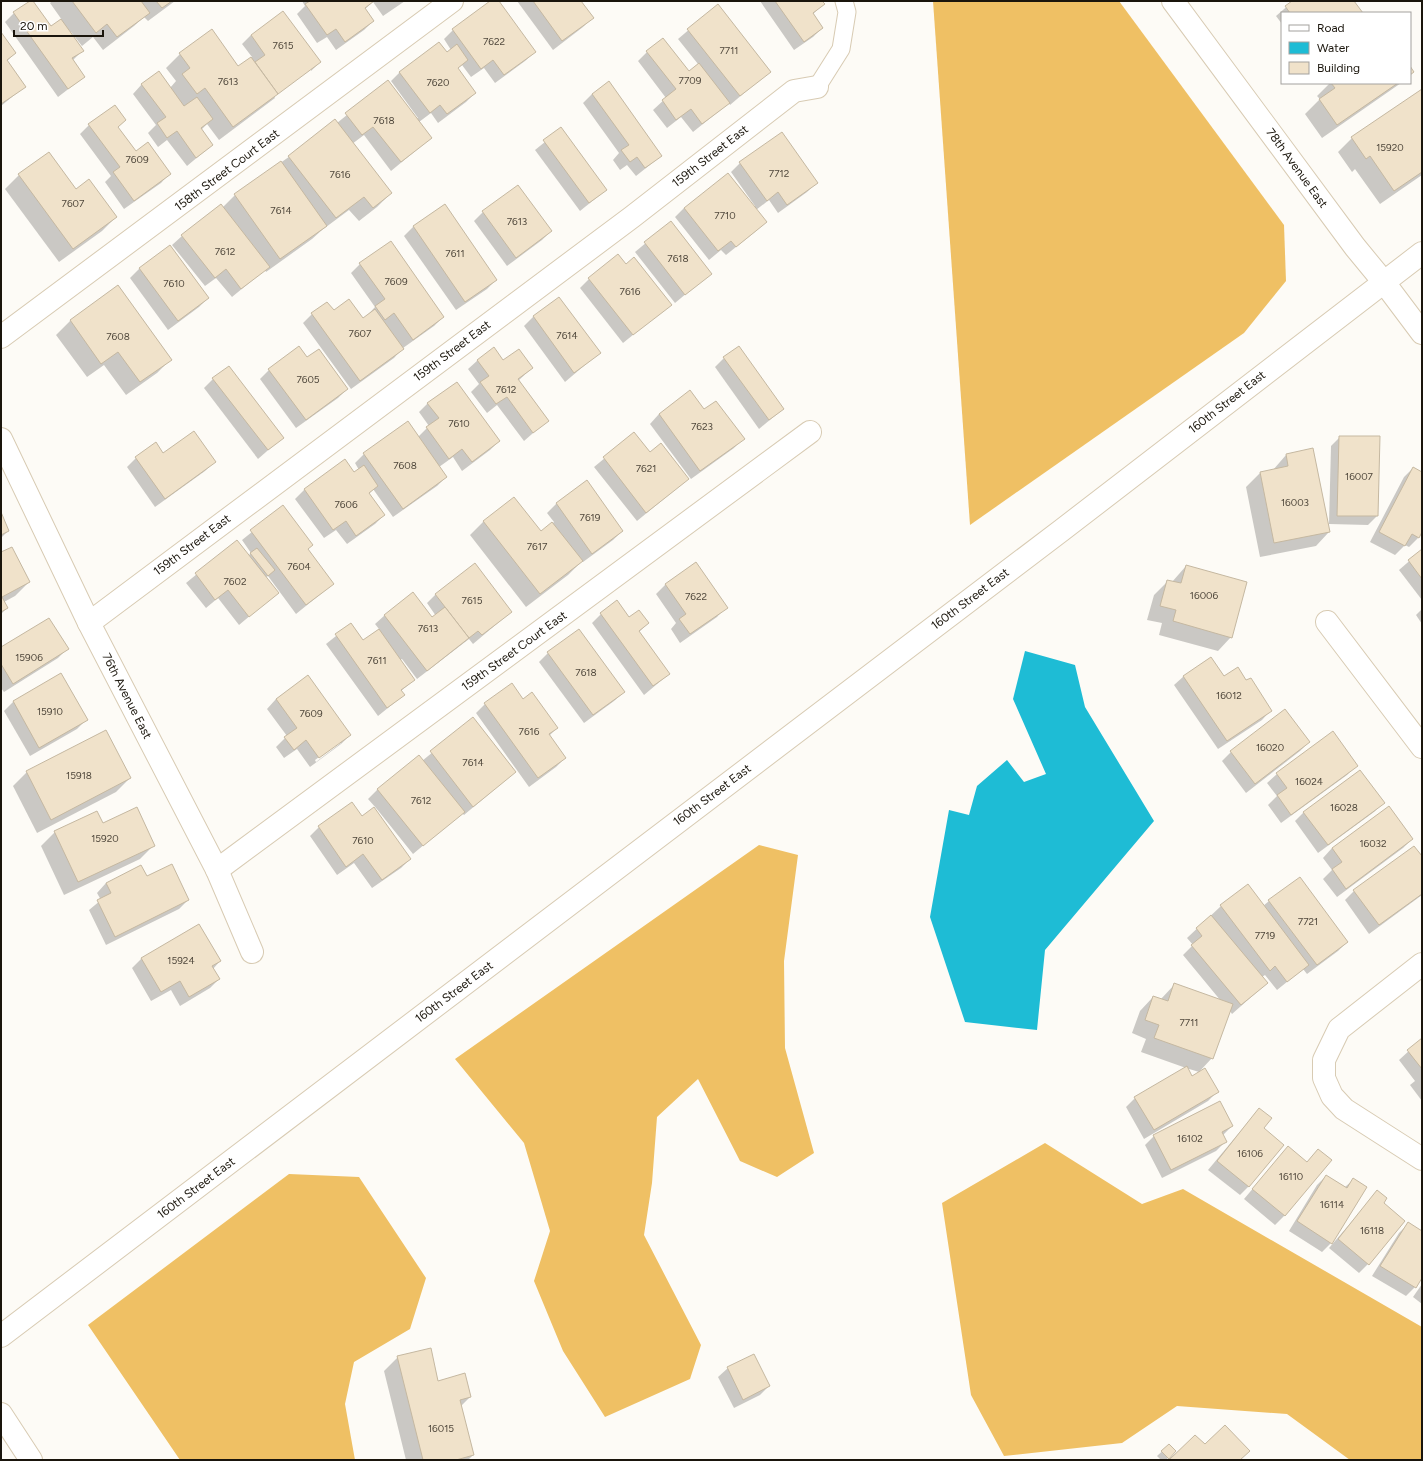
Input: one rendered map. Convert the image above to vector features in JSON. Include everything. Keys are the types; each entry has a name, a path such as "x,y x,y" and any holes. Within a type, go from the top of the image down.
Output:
{"street":[{"name":"158th Street Court East","path":"1,337 452,1"},
{"name":"78th Avenue East","path":"1173,1 1355,247 1422,333"},
{"name":"159th Street East","path":"89,623 632,217 794,91 817,87"},
{"name":"160th Street East","path":"1,1336 1062,530 1383,281 1422,253"},
{"name":"159th Street Court East","path":"217,870 810,432"},
{"name":"76th Avenue East","path":"1,439 89,623 217,870 252,952"},
{"path":"1326,622 1422,747"},
{"path":"1422,964 1339,1029 1324,1060 1324,1078 1332,1096 1344,1109 1422,1159"},
{"path":"1,1414 31,1460"}],"lane":[{"path":"817,87 841,49 847,12 844,1"}],"shaded area":[{"path":"933,1 1119,1 1284,225 1286,281 1244,333 970,525"},
{"path":"759,845 798,855 784,961 785,1048 814,1153 777,1177 740,1161 698,1079 657,1117 652,1183 644,1235 701,1345 690,1379 605,1417 563,1351 534,1281 550,1231 524,1143 455,1059"},
{"path":"1045,1143 1142,1204 1183,1189 1422,1327 1422,1460 1350,1460 1287,1414 1177,1406 1122,1443 1004,1456 971,1395 942,1203"},
{"path":"289,1174 359,1177 426,1278 410,1329 354,1362 345,1404 355,1460 180,1460 88,1325"}],"water":[{"path":"1025,651 1075,665 1085,707 1154,821 1045,950 1037,1030 965,1022 930,917 949,810 969,815 977,786 1007,760 1024,782 1046,774 1013,699"}],"building":[{"path":"30,1 33,1 51,26 61,19 84,51 72,58 85,77 68,89 13,12"},
{"path":"72,1 141,1 150,13 117,37 107,24 96,33"},
{"path":"156,1 172,1 162,8"},
{"path":"310,1 374,1 365,8 374,21 345,42 336,29 327,35 305,4"},
{"path":"490,1 499,1 536,52 504,75 493,60 481,69 452,29"},
{"path":"533,1 581,1 594,18 562,41"},
{"path":"775,1 822,1 825,4 813,13 823,28 804,42"},
{"path":"1292,1 1354,1 1362,12 1289,12 1285,6"},
{"path":"718,4 771,72 740,96 687,29"},
{"path":"283,11 321,62 278,94 255,62 265,55 251,35"},
{"path":"212,29 238,66 251,57 278,94 233,127 205,88 197,94 182,74 190,68 179,53"},
{"path":"1,32 16,53 7,60 26,87 1,104"},
{"path":"663,38 689,71 699,63 730,103 702,124 691,109 676,120 662,100 676,89 646,51"},
{"path":"439,42 447,52 457,44 468,60 458,68 476,93 447,114 440,105 430,113 399,72"},
{"path":"1411,68 1414,72 1411,74"},
{"path":"159,71 184,106 197,97 213,119 201,128 213,145 196,158 177,131 167,138 157,123 166,117 141,84"},
{"path":"388,80 432,138 401,162 373,127 362,135 345,113"},
{"path":"609,81 662,156 645,168 637,157 630,162 621,150 629,145 592,94"},
{"path":"1332,84 1397,84 1337,125 1319,99 1335,88"},
{"path":"1422,89 1422,172 1394,191 1370,156 1366,159 1351,137"},
{"path":"115,105 126,120 118,127 136,151 148,142 171,174 134,201 113,172 120,167 88,124"},
{"path":"335,119 392,193 373,208 364,197 336,218 288,156"},
{"path":"561,127 607,190 589,203 543,140"},
{"path":"782,132 818,183 787,205 778,192 767,201 739,162"},
{"path":"49,152 76,189 89,179 117,217 73,249 18,174"},
{"path":"281,161 327,226 280,259 234,194"},
{"path":"728,173 767,222 736,247 731,241 718,251 684,208"},
{"path":"518,185 552,231 516,258 482,211"},
{"path":"221,204 270,267 241,289 226,269 215,278 181,235"},
{"path":"445,204 497,280 465,302 413,226"},
{"path":"671,221 712,274 685,295 644,242"},
{"path":"391,241 444,317 413,340 394,313 385,320 375,306 385,299 359,263"},
{"path":"170,245 209,298 178,321 139,268"},
{"path":"618,254 626,264 634,257 672,305 633,335 588,278"},
{"path":"118,285 172,360 140,382 118,352 101,364 70,320"},
{"path":"559,297 601,353 574,373 533,316"},
{"path":"349,299 363,318 375,309 404,349 360,381 311,313 327,302 334,310"},
{"path":"299,346 307,357 319,349 348,389 306,420 268,369"},
{"path":"739,346 784,409 769,420 723,357"},
{"path":"494,347 503,360 519,349 533,368 518,379 549,421 533,433 507,397 496,404 480,382 489,376 477,360"},
{"path":"229,366 284,438 268,450 212,378"},
{"path":"457,382 500,441 472,462 462,449 449,459 426,427 439,418 427,403"},
{"path":"690,390 704,409 716,401 745,439 700,471 659,414"},
{"path":"408,421 447,477 403,509 363,453"},
{"path":"194,431 216,462 165,499 135,457 156,442 163,453"},
{"path":"634,432 650,452 661,443 689,479 646,513 603,457"},
{"path":"1339,436 1380,436 1378,516 1337,516"},
{"path":"1313,448 1330,532 1274,543 1260,472 1288,466 1286,454"},
{"path":"345,459 354,472 364,465 378,486 369,493 385,515 356,536 346,521 333,530 304,489"},
{"path":"1413,467 1422,472 1422,532 1419,538 1412,534 1405,546 1379,532"},
{"path":"587,480 623,531 592,554 556,503"},
{"path":"514,497 541,531 552,522 583,561 540,594 483,521"},
{"path":"283,505 313,545 308,549 334,584 306,605 250,530"},
{"path":"1,512 9,531 1,535"},
{"path":"237,540 279,593 249,617 228,590 215,600 195,573"},
{"path":"12,547 30,582 2,597 8,608 1,612 1,552"},
{"path":"257,548 275,570 268,576 250,553"},
{"path":"1422,549 1422,579 1408,560"},
{"path":"696,562 728,608 690,634 679,619 686,614 665,584"},
{"path":"475,563 512,612 482,635 478,631 469,638 435,594"},
{"path":"1186,565 1247,582 1232,638 1173,621 1176,610 1160,606 1167,580 1181,583"},
{"path":"413,592 432,617 445,607 469,638 427,671 384,615"},
{"path":"617,600 629,617 639,610 649,623 639,631 670,674 653,686 600,613"},
{"path":"49,618 69,649 13,684 1,664 1,647"},
{"path":"351,623 363,640 379,629 415,680 401,690 405,695 387,708 335,634"},
{"path":"579,629 625,692 593,715 547,652"},
{"path":"1211,657 1224,676 1238,667 1246,680 1251,678 1272,711 1227,741 1183,676"},
{"path":"61,673 88,720 39,748 13,701"},
{"path":"308,675 351,735 319,758 306,740 294,750 284,737 297,728 276,699"},
{"path":"512,683 523,699 532,692 558,728 549,734 566,758 538,778 484,703"},
{"path":"1285,709 1310,742 1255,784 1230,751"},
{"path":"473,717 516,772 473,807 430,751"},
{"path":"106,730 131,778 51,820 26,771"},
{"path":"1333,731 1358,766 1291,815 1277,795 1287,788 1276,773"},
{"path":"419,755 465,812 423,846 377,789"},
{"path":"1360,770 1385,803 1328,845 1303,812"},
{"path":"352,802 362,816 374,807 411,859 382,880 363,854 346,867 318,826"},
{"path":"1389,806 1413,839 1346,889 1332,869 1342,862 1332,848"},
{"path":"137,807 155,846 78,882 54,831 97,811 103,823"},
{"path":"1414,846 1422,856 1422,894 1379,925 1353,890"},
{"path":"172,864 189,900 115,937 97,900 111,893 106,883 141,865 147,876"},
{"path":"1300,877 1348,942 1317,965 1268,900"},
{"path":"1248,884 1309,965 1287,982 1275,966 1270,971 1220,905"},
{"path":"1211,915 1268,983 1241,1005 1191,945 1202,936 1196,928"},
{"path":"199,924 221,961 212,966 220,979 189,997 180,981 161,992 141,958"},
{"path":"1174,983 1233,1004 1213,1059 1154,1038 1159,1025 1145,1020 1153,996 1168,1001"},
{"path":"1422,1038 1422,1069 1407,1050"},
{"path":"1187,1066 1192,1076 1205,1068 1219,1092 1154,1130 1134,1097"},
{"path":"1220,1101 1233,1126 1222,1132 1227,1142 1171,1170 1153,1135"},
{"path":"1259,1108 1272,1118 1264,1128 1284,1145 1249,1187 1217,1161"},
{"path":"1288,1146 1307,1162 1318,1149 1332,1160 1285,1216 1252,1189"},
{"path":"1326,1175 1347,1188 1353,1178 1367,1187 1332,1244 1297,1221"},
{"path":"1377,1190 1387,1198 1384,1203 1405,1221 1369,1265 1338,1239"},
{"path":"1408,1222 1422,1231 1422,1278 1416,1288 1380,1266"},
{"path":"431,1348 438,1381 465,1373 471,1397 460,1400 474,1455 456,1460 423,1460 397,1356"},
{"path":"754,1354 770,1386 743,1400 727,1367"},
{"path":"1225,1425 1250,1451 1240,1460 1169,1460 1195,1435 1205,1444"},
{"path":"1169,1444 1176,1451 1169,1459 1161,1451"}]}
